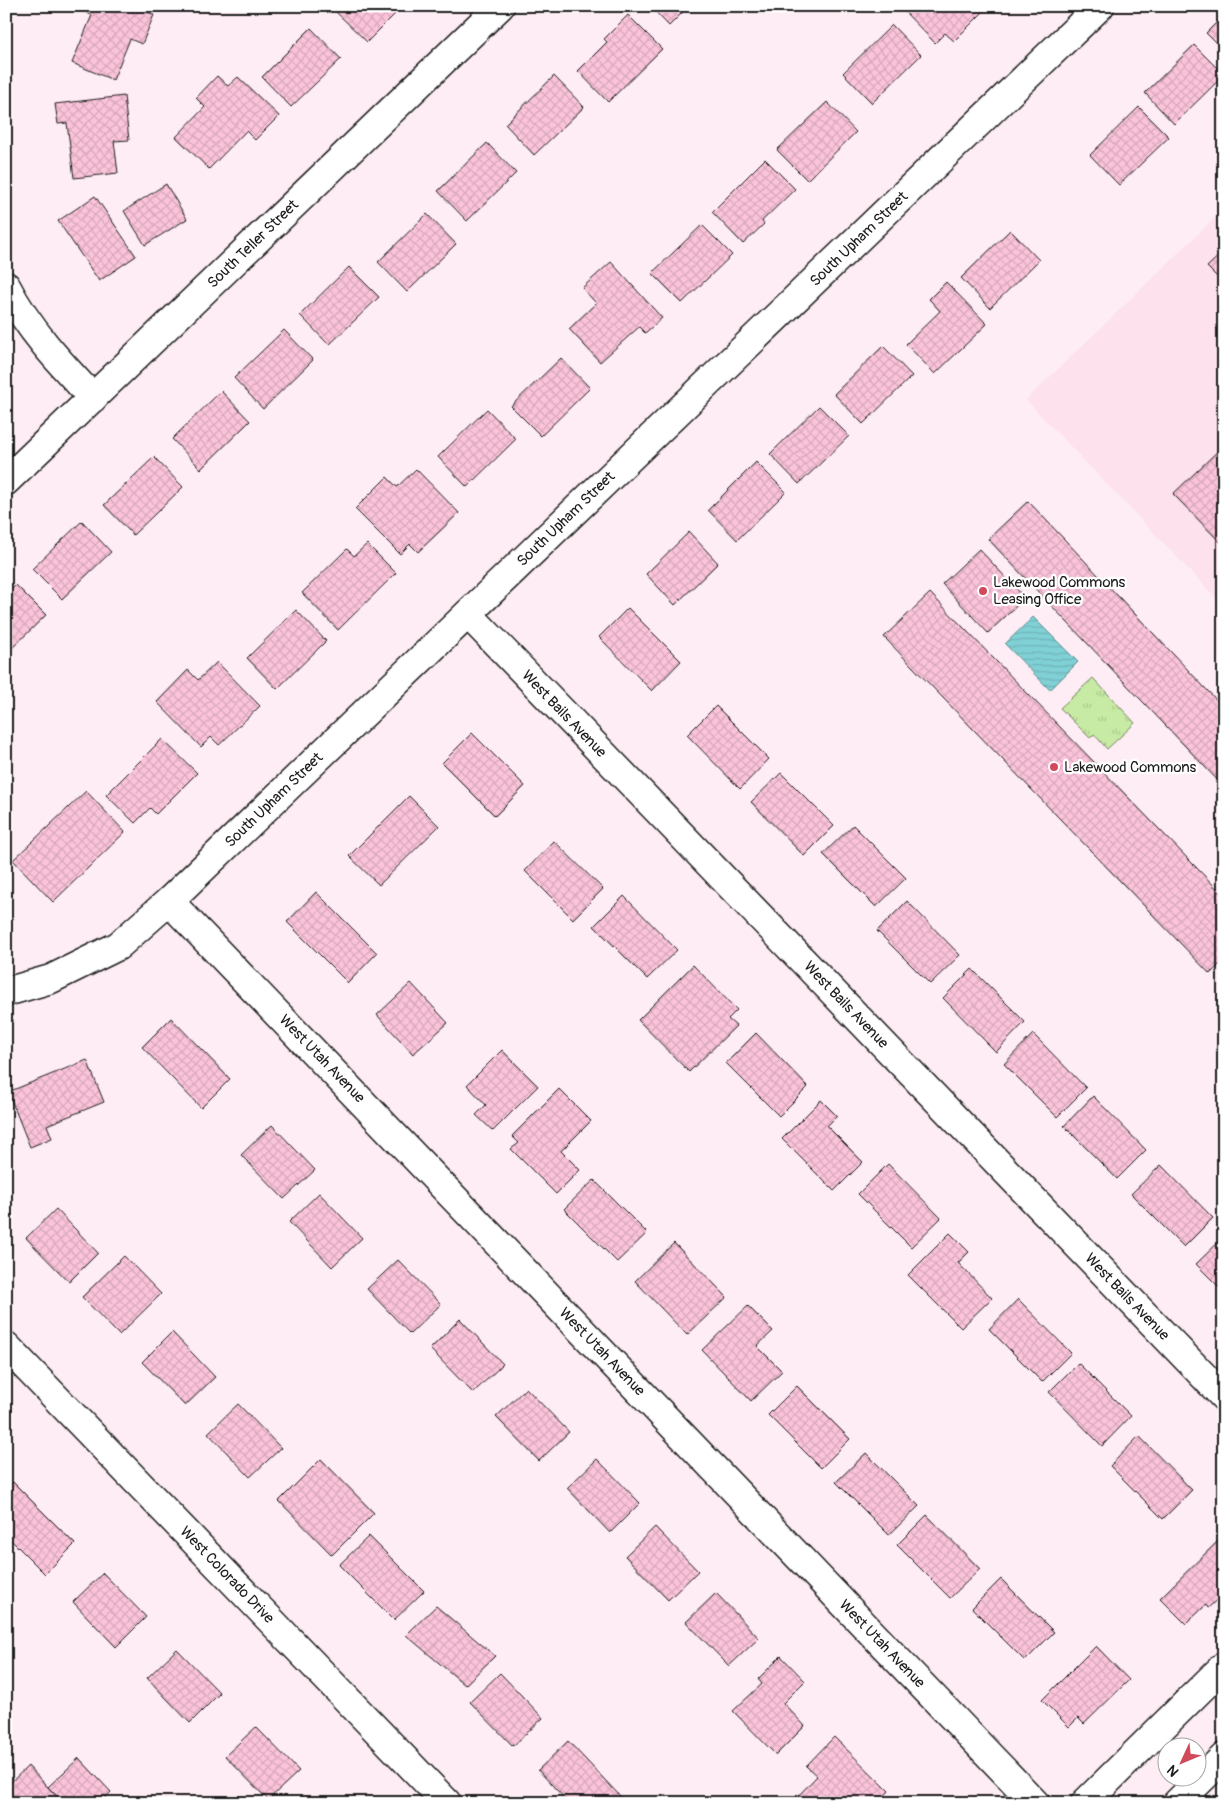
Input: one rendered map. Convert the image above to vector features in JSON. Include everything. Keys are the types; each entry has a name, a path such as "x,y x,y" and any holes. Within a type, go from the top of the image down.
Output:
{"street":[{"name":"South Teller Street","path":"6,481 500,6"},
{"name":"South Upham Street","path":"6,992 51,979 118,946 170,901 1100,6"},
{"path":"6,286 18,309 51,354 93,398"},
{"name":"West Bails Avenue","path":"468,614 1224,1397"},
{"name":"West Utah Avenue","path":"170,901 1035,1803"},
{"name":"West Colorado Drive","path":"6,1346 447,1803"},
{"path":"1085,1803 1224,1666"},
{"path":"1177,1803 1224,1757"}],"shaded area":[{"path":"1224,209 1224,606 1026,400"}],"green space":[{"path":"1093,678 1135,723 1107,749 1094,734 1090,738 1060,708"}],"water":[{"path":"1033,617 1078,662 1050,690 1005,644"}],"building":[{"path":"81,6 134,6 154,15 142,44 130,39 113,80 72,63 92,15 79,10"},
{"path":"342,6 403,6 367,42 336,12"},
{"path":"650,6 689,6 669,26"},
{"path":"899,6 989,6 954,41 945,33 935,43"},
{"path":"628,15 662,49 608,102 578,71 607,42 604,39"},
{"path":"1224,15 1224,51 1206,33"},
{"path":"892,25 921,55 872,103 843,73"},
{"path":"311,28 341,59 291,107 262,77"},
{"path":"1194,45 1224,75 1174,124 1145,93"},
{"path":"217,76 228,86 238,77 279,116 255,140 246,131 209,169 176,137 205,107 196,98"},
{"path":"554,76 584,107 534,155 505,124"},
{"path":"124,96 129,140 114,141 118,173 74,178 67,123 58,124 55,104"},
{"path":"827,102 856,132 807,180 777,150"},
{"path":"1139,107 1169,137 1119,185 1090,155"},
{"path":"487,143 516,173 467,221 438,191"},
{"path":"765,159 795,189 762,221 764,224 743,244 712,212"},
{"path":"166,184 187,219 145,245 124,211"},
{"path":"95,196 136,256 99,281 58,221"},
{"path":"427,214 456,244 407,292 378,262"},
{"path":"702,225 732,255 682,303 652,273"},
{"path":"1010,230 1039,260 990,308 961,278"},
{"path":"1224,251 1224,284 1207,267"},
{"path":"611,262 662,318 645,333 639,327 600,362 569,329 596,303 582,288"},
{"path":"349,267 379,297 329,345 300,315"},
{"path":"946,282 987,324 935,374 906,344 940,311 929,299"},
{"path":"284,330 313,360 263,409 234,378"},
{"path":"883,346 912,376 863,424 834,394"},
{"path":"561,358 590,388 541,436 511,406"},
{"path":"221,391 250,421 201,469 172,439"},
{"path":"819,406 849,436 799,484 770,454"},
{"path":"487,409 516,439 467,487 438,457"},
{"path":"1224,445 1224,546 1173,494"},
{"path":"154,457 183,487 133,535 104,505"},
{"path":"756,462 786,492 737,540 708,510"},
{"path":"416,469 459,513 418,552 410,544 400,554 355,509 387,477 397,487"},
{"name":"Lakewood Commons","path":"1028,501 1224,708 1224,787 988,539"},
{"path":"82,521 111,552 62,599 32,569"},
{"path":"689,532 718,563 675,605 646,574"},
{"path":"367,544 396,573 338,630 302,593 347,549 354,556"},
{"name":"Lakewood Commons Leasing Office","path":"979,549 1025,598 988,633 942,584"},
{"path":"16,585 46,615 6,654 6,595"},
{"name":"Lakewood Commons","path":"930,593 1224,896 1224,960 1210,974 884,637"},
{"path":"628,608 681,661 652,691 599,637"},
{"path":"296,610 326,641 277,689 247,658"},
{"path":"217,662 260,706 219,745 211,737 201,747 157,702 188,670 198,680"},
{"path":"716,706 769,759 740,789 687,735"},
{"path":"472,733 525,786 495,816 442,763"},
{"path":"162,739 197,773 156,814 150,808 135,823 106,795"},
{"path":"781,773 834,826 804,856 751,802"},
{"path":"86,791 125,832 53,902 13,860"},
{"path":"409,796 439,826 379,885 349,856"},
{"path":"853,825 906,878 876,907 823,854"},
{"path":"554,841 603,889 573,919 525,871"},
{"path":"316,892 377,953 348,983 287,922"},
{"path":"624,896 677,950 647,979 594,926"},
{"path":"907,901 960,955 930,984 877,931"},
{"path":"693,965 737,1010 728,1019 736,1026 689,1072 638,1020"},
{"path":"972,969 1025,1022 996,1052 943,998"},
{"path":"411,983 448,1023 413,1054 377,1015"},
{"path":"171,1018 230,1079 201,1108 142,1047"},
{"path":"756,1033 808,1087 779,1116 726,1063"},
{"path":"1033,1034 1086,1088 1057,1117 1004,1064"},
{"path":"502,1050 538,1086 493,1131 476,1115 486,1105 467,1085"},
{"path":"87,1060 104,1102 47,1125 52,1138 30,1147 8,1092"},
{"path":"559,1089 591,1121 561,1151 580,1170 556,1194 511,1149 519,1143 512,1136"},
{"path":"1093,1096 1146,1150 1117,1179 1064,1126"},
{"path":"821,1100 837,1116 827,1126 863,1162 834,1191 782,1139"},
{"path":"272,1125 315,1170 284,1199 241,1155"},
{"path":"888,1164 941,1218 911,1247 858,1194"},
{"path":"1161,1165 1213,1218 1184,1247 1131,1194"},
{"path":"594,1180 647,1233 617,1262 564,1209"},
{"path":"319,1193 362,1238 332,1267 289,1222"},
{"path":"56,1209 98,1253 69,1282 26,1238"},
{"path":"950,1233 969,1252 958,1263 992,1298 961,1328 908,1275"},
{"path":"1224,1237 1224,1292 1196,1264"},
{"path":"674,1243 727,1297 687,1335 635,1281"},
{"path":"124,1256 161,1294 119,1335 82,1297"},
{"path":"398,1260 441,1304 410,1334 367,1289"},
{"path":"1018,1299 1071,1353 1042,1382 989,1329"},
{"path":"748,1306 773,1331 757,1346 782,1371 751,1401 702,1350"},
{"path":"460,1319 503,1364 473,1393 430,1349"},
{"path":"172,1332 215,1377 185,1406 142,1362"},
{"path":"1078,1363 1131,1416 1102,1446 1049,1392"},
{"path":"797,1386 850,1439 821,1468 768,1415"},
{"path":"526,1388 569,1432 539,1461 496,1417"},
{"path":"238,1404 281,1448 250,1477 208,1433"},
{"path":"1139,1436 1192,1490 1163,1519 1110,1466"},
{"path":"866,1453 919,1506 889,1535 836,1482"},
{"path":"321,1459 374,1513 332,1555 279,1501"},
{"path":"597,1459 640,1503 610,1533 567,1488"},
{"path":"13,1482 75,1544 45,1574 6,1535 6,1489"},
{"path":"927,1515 980,1569 950,1598 897,1545"},
{"path":"655,1527 698,1571 668,1600 625,1556"},
{"path":"369,1536 424,1591 394,1620 339,1565"},
{"path":"1221,1538 1224,1542 1224,1593 1208,1608 1206,1605 1186,1624 1160,1598"},
{"path":"103,1573 146,1617 116,1647 73,1602"},
{"path":"1001,1579 1054,1632 1025,1661 972,1608"},
{"path":"716,1593 759,1638 729,1666 686,1622"},
{"path":"436,1606 495,1656 465,1685 406,1635"},
{"path":"1096,1646 1129,1680 1084,1724 1078,1718 1069,1727 1042,1700"},
{"path":"177,1649 220,1693 190,1723 147,1678"},
{"path":"781,1656 805,1681 783,1703 805,1726 776,1755 733,1711 762,1684 758,1679"},
{"path":"500,1673 543,1718 513,1746 470,1702"},
{"path":"256,1727 299,1771 268,1800 225,1756"},
{"path":"834,1737 889,1791 878,1803 807,1803 799,1795 817,1776 806,1766"},
{"path":"568,1741 621,1797 615,1803 569,1803 538,1770"},
{"path":"79,1758 111,1792 100,1803 63,1803 48,1787"},
{"path":"28,1766 63,1803 6,1803 6,1787"}],"place":[{"name":"Lakewood Commons Leasing Office","path":"983,591"},
{"name":"Lakewood Commons","path":"1054,767"}]}
